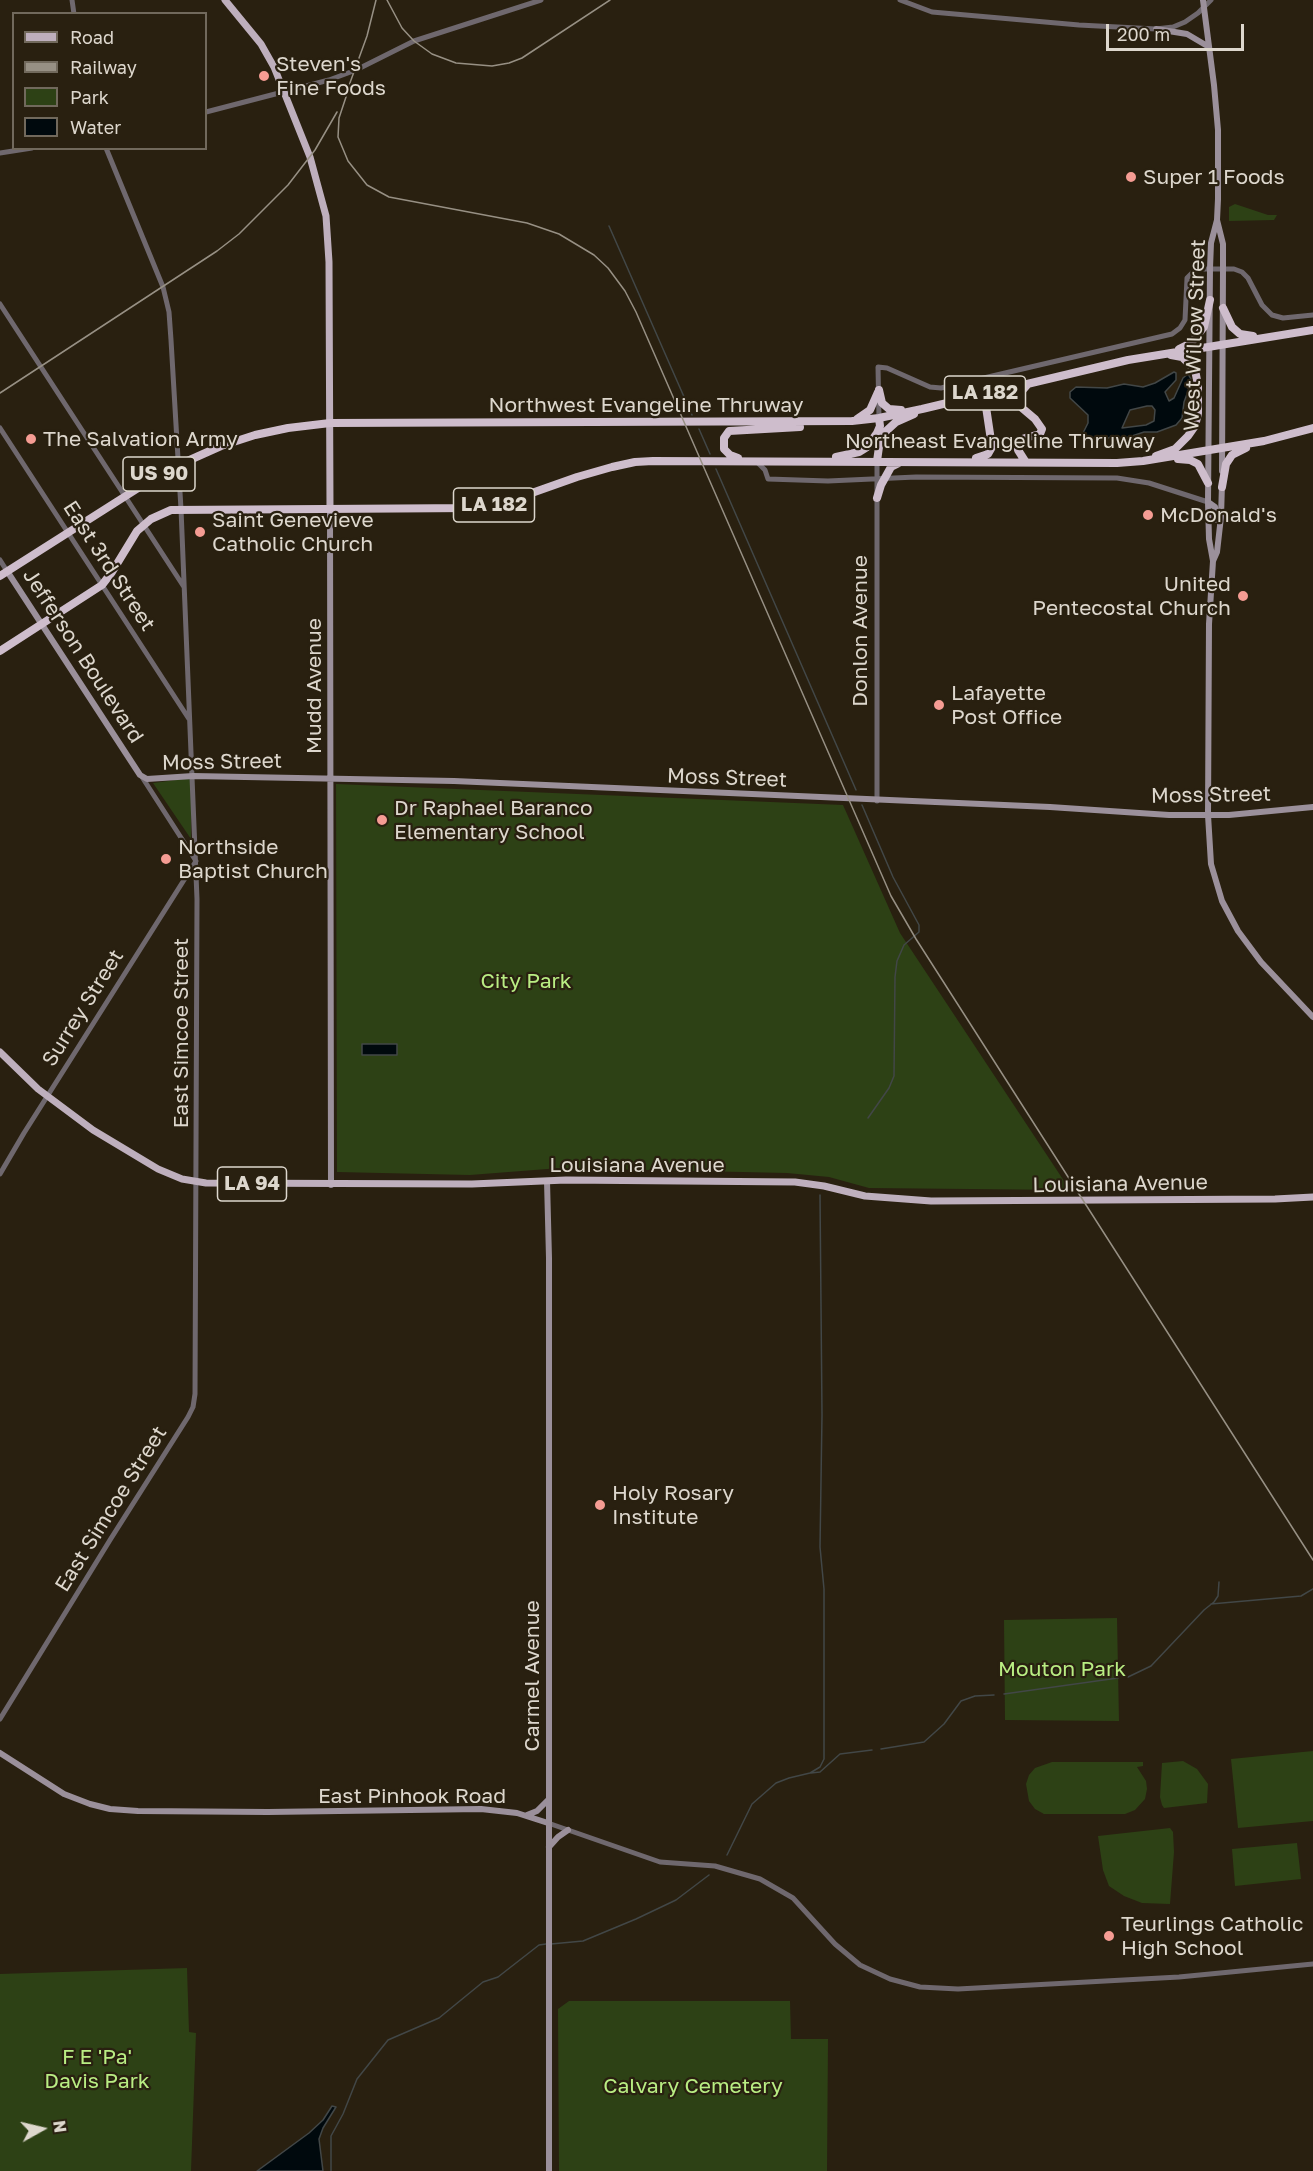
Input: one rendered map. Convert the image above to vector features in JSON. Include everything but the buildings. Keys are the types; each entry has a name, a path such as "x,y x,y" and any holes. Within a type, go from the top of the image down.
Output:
{"highway":[{"path":"1172,352 1191,343 1204,327 1210,300"},
{"path":"1223,308 1232,327 1240,334 1260,338"},
{"name":"Northwest Evangeline Thruway","path":"4,574 125,495 178,464 210,450 255,435 288,428 330,423 852,421 879,418 1156,355 1313,330"},
{"path":"1143,461 1175,449 1195,426 1198,413 1198,378 1193,366 1182,357 1156,355"},
{"path":"1025,461 1018,450 1017,443 1040,434 1042,429 1035,419 1022,408 1016,398 1029,383"},
{"path":"879,390 882,403 889,409 914,410"},
{"path":"852,421 870,410 879,390"},
{"path":"958,400 975,399 984,402 992,447 988,454 966,461"},
{"path":"877,461 880,440 890,427 903,418 946,403"},
{"path":"813,460 850,455 867,447 880,426 879,418"},
{"path":"756,461 734,458 726,452 723,443 726,435 734,429 790,428 822,422"},
{"name":"Northeast Evangeline Thruway","path":"42,624 102,585 132,536 143,525 165,512 181,509 473,508 512,500 576,477 635,462 813,460 1117,463 1168,458 1261,442 1313,428"},
{"path":"1222,487 1226,464 1232,455 1261,442"},
{"path":"1168,458 1190,460 1198,464 1209,483"},
{"path":"877,498 880,478 891,467 903,462"},
{"name":"US 90","path":"0,651 42,624"}],"main road":[{"name":"Mudd Avenue","path":"225,0 261,44 284,92 310,157 329,239 331,1185"},
{"name":"West Willow Street","path":"1203,0 1217,119 1217,220 1223,244 1222,487 1220,533 1213,561"},
{"path":"1156,29 1187,34 1209,47"},
{"name":"West Willow Street","path":"1213,561 1209,539 1208,502 1210,268 1211,243 1217,220"},
{"path":"1208,502 1215,507 1220,533"},
{"path":"1213,561 1209,624 1208,815 1211,864 1228,914 1252,952 1313,1017"},
{"name":"Jefferson Boulevard","path":"4,574 42,624 140,775"},
{"name":"Moss Street","path":"140,775 150,779 193,776 454,781 1208,815 1313,807"},
{"name":"Louisiana Avenue","path":"0,1052 47,1097 80,1121 167,1174 196,1182 331,1185 547,1181 795,1182 825,1186 865,1196 931,1201 1313,1197"},
{"name":"Carmel Avenue","path":"547,1181 549,1258 549,2171"},
{"name":"East Pinhook Road","path":"0,1753 64,1794 98,1807 123,1811 295,1812 481,1809 507,1811 548,1823"},
{"path":"525,1815 537,1811 548,1800"},
{"path":"548,1848 568,1830"}],"street":[{"path":"207,112 356,70 414,41 541,0"},
{"path":"900,0 932,12 1079,25 1156,29 1173,27 1185,22 1211,0"},
{"path":"0,153 19,150"},
{"name":"East Simcoe Street","path":"0,1719 194,1407 195,1394 198,940 181,509 169,312 165,293 107,150"},
{"path":"879,418 878,367 887,368 930,387 940,387 1167,336 1178,331 1185,320 1186,284 1190,274 1196,269 1239,270 1245,275 1262,305 1272,315 1284,318 1313,315"},
{"path":"0,304 184,588"},
{"name":"East 3rd Street","path":"0,428 190,721"},
{"name":"Northeast Evangeline Thruway","path":"756,461 765,470 768,478 828,480 983,477 1125,479 1149,483 1208,502"},
{"path":"877,461 880,478"},
{"name":"Donlon Avenue","path":"877,498 877,801"},
{"name":"Jefferson Boulevard","path":"0,560 4,574"},
{"name":"Jefferson Boulevard","path":"140,775 196,861"},
{"name":"Surrey Street","path":"0,1174 196,861"},
{"name":"East Pinhook Road","path":"548,1823 660,1862 715,1866 750,1875 793,1898 843,1952 874,1973 903,1984 920,1987 971,1988 1179,1977 1313,1964"}],"green space":[{"path":"1235,204 1268,215 1277,215 1274,220 1229,221 1229,207"},
{"path":"191,778 191,839 153,783"},
{"name":"City Park","path":"336,784 843,805 900,933 1070,1190 869,1188 829,1177 787,1173 560,1168 470,1175 337,1172"},
{"name":"Mouton Park","path":"1117,1618 1119,1721 1005,1720 1004,1620"},
{"path":"1313,1751 1313,1821 1238,1828 1231,1759"},
{"path":"1183,1761 1197,1769 1208,1784 1207,1803 1164,1808 1160,1797 1162,1763"},
{"path":"1052,1762 1143,1762 1143,1766 1137,1767 1146,1781 1145,1799 1135,1810 1125,1814 1044,1814 1035,1809 1029,1801 1026,1784 1035,1768"},
{"path":"1170,1828 1173,1832 1174,1852 1170,1904 1142,1903 1124,1896 1109,1886 1103,1870 1098,1836"},
{"path":"1297,1843 1301,1879 1235,1886 1232,1849"},
{"name":"F E 'Pa' Davis Park","path":"187,1968 189,2032 196,2033 191,2171 0,2171 0,1974"},
{"name":"Calvary Cemetery","path":"569,2001 790,2001 791,2039 828,2039 827,2171 559,2171 558,2009"}],"water":[{"path":"1176,373 1176,380 1165,392 1169,401 1174,398 1183,378 1188,374 1192,381 1184,402 1182,418 1176,425 1157,432 1144,432 1126,438 1084,439 1082,435 1088,423 1088,415 1070,398 1070,392 1076,387 1107,388 1124,384 1143,387","holes":["1152,406 1155,410 1154,421 1146,425 1122,428 1130,410"]},
{"path":"362,1044 397,1044 397,1055 362,1055"},
{"path":"332,2106 336,2107 319,2139 323,2171 257,2171 309,2133 323,2120"}],"waterway":[{"path":"609,226 692,415"},
{"path":"699,429 710,454"},
{"path":"716,469 856,790"},
{"path":"862,805 893,877 919,925 919,932 904,945 897,961 894,1076 889,1088 868,1118"},
{"path":"727,1855 752,1804 776,1783 810,1773 820,1767 824,1759 824,1589 820,1547 822,1415 820,1195"},
{"path":"1128,1677 1151,1666 1214,1602 1218,1596 1219,1582"},
{"path":"1211,1604 1301,1596 1313,1589"},
{"path":"1004,1694 1118,1678"},
{"path":"881,1749 924,1742 944,1724 961,1701 975,1696 994,1695"},
{"path":"811,1773 820,1772 840,1754 872,1750"},
{"path":"551,1944 583,1941 636,1919 676,1900 709,1875"},
{"path":"331,2171 331,2136 357,2079 388,2040 439,2018 483,1982 498,1977 539,1945 546,1944"}],"railway":[{"path":"347,91 367,36 376,0"},
{"path":"387,0 402,28 414,41 432,54 456,63 492,66 522,58 610,0"},
{"path":"350,85 339,118 338,137 348,161 367,185 389,197 527,223 559,234 594,255 608,268 625,291 891,896 916,939 1313,1560"},
{"path":"0,393 217,251 239,234 288,185 315,150 337,112"}],"place":[{"name":"Steven's Fine Foods","path":"264,76"},
{"name":"Super 1 Foods","path":"1131,177"},
{"name":"The Salvation Army","path":"31,439"},
{"name":"McDonald's","path":"1148,515"},
{"name":"Saint Genevieve Catholic Church","path":"200,532"},
{"name":"United Pentecostal Church","path":"1243,596"},
{"name":"Lafayette Post Office","path":"939,705"},
{"name":"Dr Raphael Baranco Elementary School","path":"382,820"},
{"name":"Northside Baptist Church","path":"166,859"},
{"name":"Holy Rosary Institute","path":"600,1505"},
{"name":"Teurlings Catholic High School","path":"1109,1936"}]}
